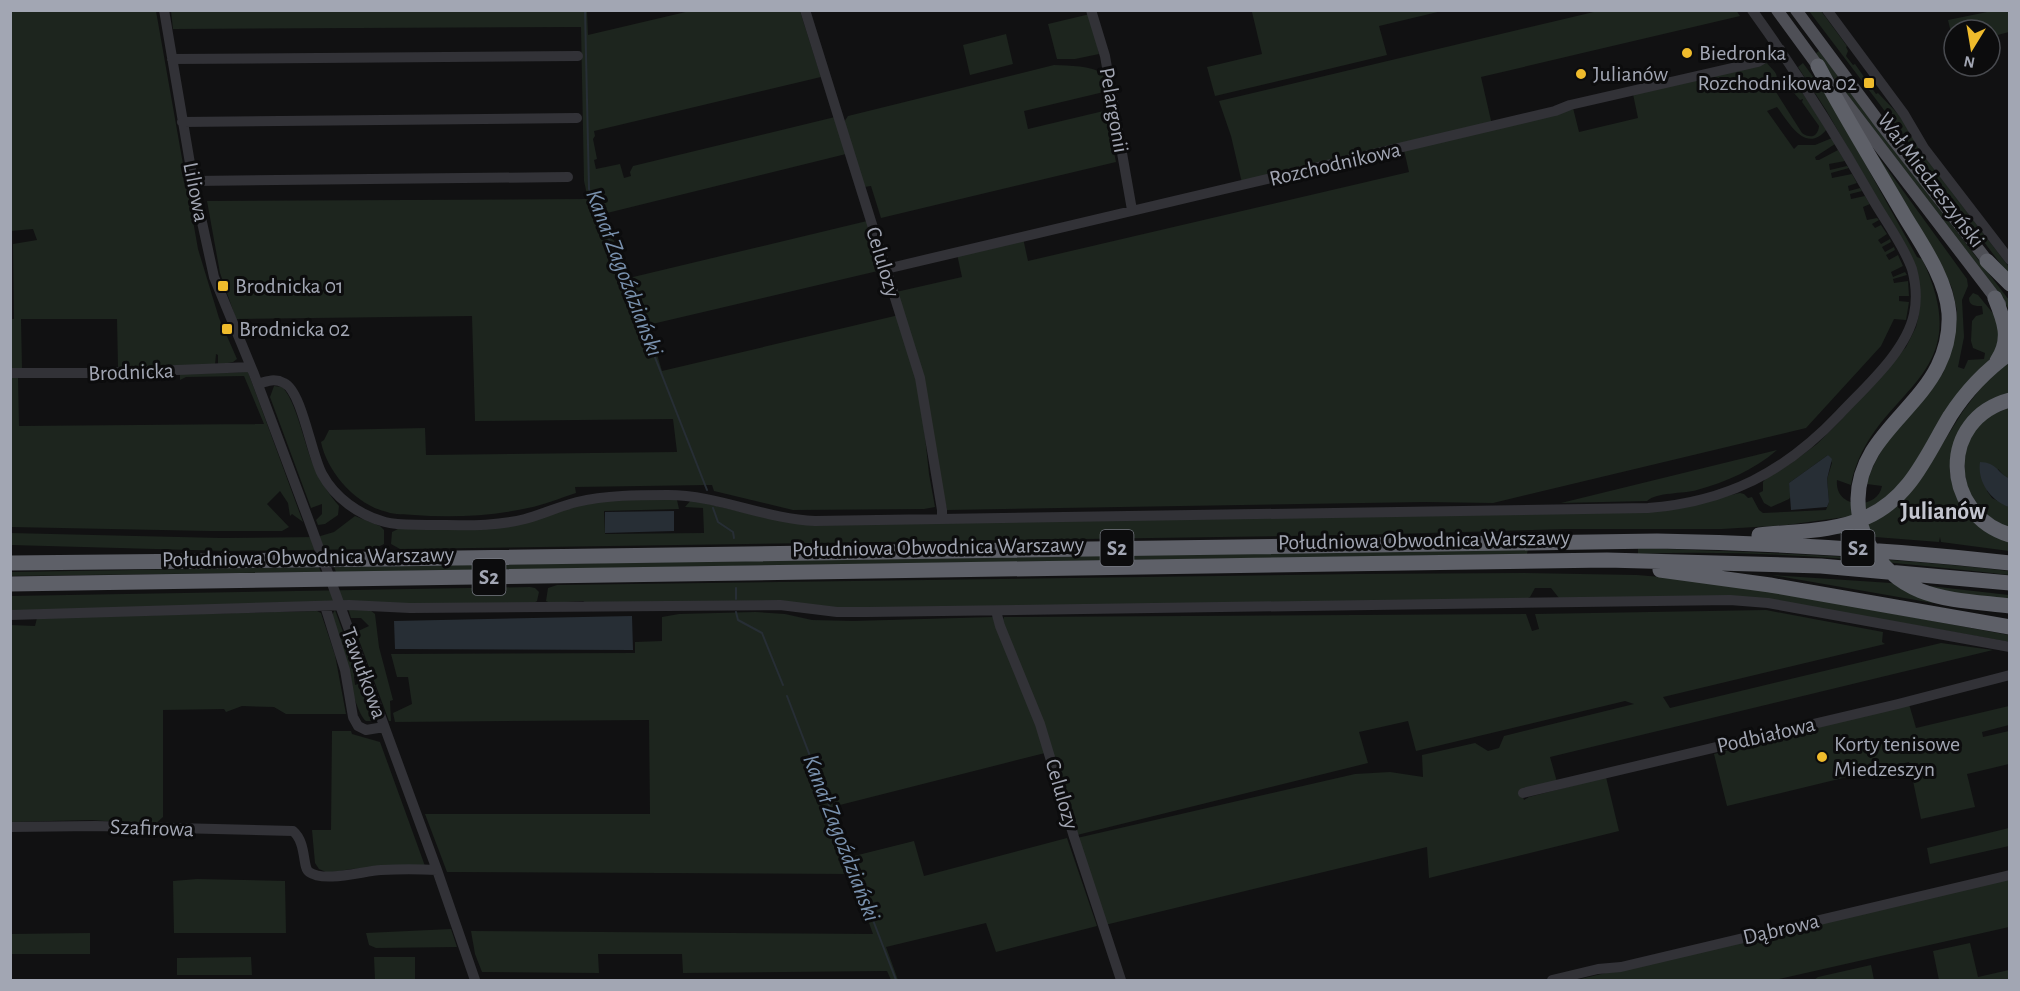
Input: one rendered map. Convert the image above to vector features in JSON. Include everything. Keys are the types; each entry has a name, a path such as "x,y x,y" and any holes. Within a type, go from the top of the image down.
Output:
{"highway":[{"path":"1818,66 1847,120 1936,271 1948,308 1948,333 1938,366 1923,388 1885,432 1873,450 1860,481 1858,502 1865,537 1879,561 1906,585 1937,596 2010,606"},
{"path":"1988,261 2010,284"},
{"path":"1995,298 2006,334 2003,349 1995,364"},
{"path":"1706,542 1835,526 1868,517 1885,507 1911,483 1963,398 1977,380 2010,353"},
{"path":"2010,400 1990,408 1973,421 1961,442 1956,466 1960,490 1970,508 1987,524 2010,535"},
{"name":"Południowa Obwodnica Warszawy","path":"10,563 1578,541 1706,542 1846,548 2010,563"},
{"path":"1607,560 1760,583 2010,627"},
{"name":"Południowa Obwodnica Warszawy","path":"10,584 1607,560 1812,566 2010,583"}],"main road":[{"name":"Wał Miedzeszyński","path":"1778,10 1818,66 2010,317"},
{"name":"Wał Miedzeszyński","path":"1796,10 2010,291"}],"street":[{"name":"Liliowa","path":"164,10 193,181 214,277 251,367"},
{"name":"Celulozy","path":"805,10 920,378 942,518"},
{"name":"Pelargonii","path":"1091,10 1105,56 1132,210"},
{"path":"258,384 272,380 289,386 302,414 314,458 334,492 352,507 387,523 489,525 527,518 590,499 670,495 703,498 797,520 1648,508 1706,498 1766,474 1797,455 1817,438 1879,372 1902,343 1908,333 1916,302 1914,277 1902,250 1834,131 1752,10"},
{"name":"Wał Miedzeszyński","path":"1827,10 1904,114 1924,148 2010,260"},
{"name":"Rozchodnikowa","path":"886,269 1311,170 1601,98 1758,62 1780,49"},
{"path":"172,59 578,56"},
{"path":"182,122 577,118"},
{"path":"193,181 568,177"},
{"name":"Brodnicka","path":"10,374 251,367"},
{"name":"Tawułkowa","path":"251,367 437,870 475,981"},
{"path":"10,615 362,605 410,608 780,605 837,612 1730,600 1768,603 2010,647"},
{"path":"325,606 345,670 353,717 358,726 366,730 384,727"},
{"name":"Celulozy","path":"996,611 1040,724 1121,981"},
{"name":"Podbiałowa","path":"1523,793 1898,704 2010,675"},
{"name":"Szafirowa","path":"10,826 293,831 302,842 306,869 310,873 334,876 378,870 437,870"},
{"name":"Dąbrowa","path":"1552,981 1598,969 1621,967 2010,875"}],"shaded area":[{"path":"1736,10 1740,16 1481,77 1492,125 1242,183 1231,136 1219,101 1598,11"},
{"path":"10,11 156,11 198,249 219,318 237,359 233,362 218,365 216,354 215,365 118,367 117,319 21,319 22,368 11,368 11,319 14,319 13,244 37,240 33,229 11,231"},
{"path":"171,11 587,11 588,35 690,11 800,11 821,77 594,131 596,169 620,164 624,178 631,176 633,166 835,117 846,154 603,214 629,278 867,221 882,270 648,325 662,371 899,315 921,399 935,507 793,510 714,491 712,485 575,487 576,493 540,505 514,511 471,516 393,514 364,502 345,486 329,465 321,442 329,430 425,428 426,455 677,452 673,419 475,421 472,316 236,319 220,273 207,201 588,199 584,181 581,27 173,29"},
{"path":"1442,11 1379,26 1387,55 1215,96 1207,67 1262,54 1252,12"},
{"path":"1809,11 1821,11 1847,46 1846,56 1853,65 1855,64 1876,94 1878,93 1900,116 1925,157 2009,267 2009,275"},
{"path":"1992,11 2009,11 2009,32 2002,34 2002,18 1958,18"},
{"path":"1090,14 1099,54 1075,59 1057,59 1048,24"},
{"path":"1006,34 1013,64 970,75 963,45"},
{"path":"1819,51 2009,300 2009,309 1815,54"},
{"path":"1767,63 1777,76 1776,92 1802,133 1813,136 1817,133 1819,126 1802,102 1803,99 1800,100 1783,80 1785,78 1794,87 1797,85 1827,129 1812,139 1805,138 1793,128 1777,107 1767,111 1794,149 1798,145 1815,145 1832,138 1835,144 1815,157 1816,160 1838,150 1845,161 1829,164 1830,170 1847,166 1849,168 1831,173 1832,178 1852,174 1857,183 1848,186 1849,191 1860,188 1862,191 1850,194 1851,199 1865,196 1870,204 1863,207 1867,220 1877,218 1879,220 1872,224 1875,228 1881,225 1887,234 1878,240 1881,244 1890,239 1891,242 1882,247 1885,252 1894,247 1895,250 1886,255 1889,260 1898,255 1903,266 1891,272 1893,277 1905,272 1907,275 1893,279 1894,283 1908,281 1909,296 1899,296 1899,301 1909,302 1906,320 1894,319 1881,346 1806,428 1493,503 1425,502 947,510 896,292 962,277 957,254 1023,238 1028,261 1409,172 1404,150 1573,108 1579,132 1638,118 1633,94"},
{"path":"1803,63 1828,97 1917,257 1922,259 1937,301 1939,333 1931,359 1916,382 1879,425 1862,452 1851,485 1837,480 1838,490 1842,497 1849,501 1865,503 1879,494 1882,486 1867,484 1873,468 1889,439 1943,373 1956,326 1957,311 1952,288 1875,152 1967,279 1968,286 1962,300 1964,337 1958,367 1964,369 1968,360 1984,359 1985,353 1973,348 1971,341 1972,321 1976,316 1983,314 1982,306 1970,303 1969,298 1973,293 1978,295 1996,317 2000,332 1996,352 1947,408 1909,473 1888,498 1852,516 1787,525 1722,529 1567,529 1355,535 400,549 391,544 392,532 398,529 490,527 581,504 616,500 677,500 679,509 604,511 605,534 704,533 703,508 685,507 691,500 776,520 1656,511 1740,493 1748,498 1752,497 1763,513 1826,510 1829,502 1827,479 1832,463 1828,455 1789,483 1791,496 1789,499 1771,507 1764,503 1759,493 1763,491 1763,482 1766,478 1817,444 1840,421 1906,347 1916,327 1919,314 1911,258 1826,110 1798,67"},
{"path":"1054,65 1080,66 1098,71 1104,74 1108,91 1024,111 1028,129 1112,109 1114,127 1109,128 1116,162 881,218 871,186 864,187 844,122 848,116"},
{"path":"2009,361 2009,394 1989,401 1976,413 1954,445 1950,467 1954,490 1965,511 1981,526 2009,541 2009,551 1941,542 1940,537 1939,542 1824,533 1847,530 1938,451 1963,411 1983,385"},
{"path":"248,372 303,522 292,514 290,516 288,503 280,491 267,504 289,527 282,531 11,527 10,378 18,378 19,426 264,424 244,376 186,377 180,380 180,374"},
{"path":"274,386 282,387 287,393 314,468 339,506 338,515 325,524 318,525 316,520 322,514 322,504 311,508 270,397"},
{"path":"2009,408 2009,478 1998,469 1987,491 1992,498 2009,507 2009,528 1987,515 1976,504 1966,481 1965,455 1968,443 1982,423 1992,415"},
{"path":"1777,450 1759,464 1739,474 1697,490 1664,495 1647,501 1561,503"},
{"path":"1828,455 1832,459 1827,479 1829,502 1827,507 1791,510 1789,483"},
{"path":"1980,462 1994,466 2009,478 2009,507 1992,496 1983,484"},
{"path":"674,511 674,531 605,533 605,512"},
{"path":"355,516 380,526 384,530 384,544 374,549 227,551 11,545 10,533 221,538 317,537 334,532"},
{"path":"1638,548 1870,559 2009,571 2009,575 1824,557 1731,553 1638,554"},
{"path":"1528,549 1527,554 336,572 334,567"},
{"path":"319,567 321,572 10,576 11,572"},
{"path":"1524,573 1637,575 1742,586 2009,635 2010,642 1767,599 1559,598 1551,588 1535,588 1530,597 1526,599 838,610 588,604 583,601 550,603 546,601 548,588 557,585"},
{"path":"1772,575 1921,585 2009,595 2009,600 1937,596 1933,603"},
{"path":"530,587 539,592 537,601 534,603 11,611 10,596"},
{"path":"348,608 370,610 375,614 379,647 393,700 390,701 391,721 389,721 356,632 369,626 361,618 351,618"},
{"path":"335,610 358,673 354,677 355,685 362,683 374,715 371,721 366,721 361,715 351,689 332,615"},
{"path":"1766,610 1883,632 1882,642 1885,644 1663,697 1670,708 1941,643 1993,650 1550,757 1557,782 1521,791 1524,800 1606,777 1619,831 1429,878 1427,847 1105,925 1077,838 1355,774 1390,772 1423,777 1422,755 1475,743 1488,751 1499,748 1504,736 1634,704 1625,701 1416,751 1408,721 1359,732 1368,763 1077,835 1002,623 1004,617 1526,614 1532,631 1539,629 1535,614"},
{"path":"317,611 321,613 335,655 346,714 286,714 274,707 242,706 226,712 224,709 163,710 163,817 154,825 92,820 11,822 10,625 35,626 37,618"},
{"path":"755,612 785,614 812,620 853,621 993,617 1042,737 1045,753 832,807 850,857 914,841 924,876 1067,838 1097,926 996,952 986,923 886,947 898,980 891,980 887,971 683,973 682,954 598,954 599,973 482,972 475,954 471,931 873,934 851,874 447,872 425,814 650,814 649,720 395,722 393,713 412,704 408,677 397,677 391,654 635,653 635,642 662,641 662,617 679,614"},
{"path":"632,616 633,650 395,649 394,621"},
{"name":"Korty tenisowe Miedzeszyn","path":"1909,704 1916,728 2009,706 2009,725 1982,732 1983,737 2009,731 2009,764 1967,774 1975,807 1921,819 1909,762 1727,806 1714,754"},
{"path":"332,731 351,731 352,734 380,742 425,866 351,869 328,873 319,869 315,863 312,830 331,830"},
{"path":"2009,828 2009,846 1930,864 1927,848"},
{"path":"2009,878 2009,927 1775,980 1576,980"},
{"path":"197,879 285,881 286,933 174,933 173,881"},
{"path":"451,929 457,947 376,948 369,945 366,933"},
{"path":"90,933 90,954 11,954 11,934"},
{"path":"1970,943 1978,977 2009,970 2009,980 1939,980 1933,951"},
{"path":"251,957 252,975 177,975 177,958"},
{"path":"374,957 415,957 415,980 375,980"},
{"path":"1871,965 1874,980 1814,980 1818,977"}],"waterway":[{"name":"Kanał Zagoździański","path":"585,10 589,189 707,490"},
{"name":"Kanał Zagoździański","path":"713,508 718,522 733,532 734,538"},
{"name":"Kanał Zagoździański","path":"736,588 736,599"},
{"name":"Kanał Zagoździański","path":"736,612 738,620 762,633 783,685"},
{"name":"Kanał Zagoździański","path":"787,696 896,980"}],"place":[{"name":"Biedronka","path":"1687,53"},
{"name":"Julianów","path":"1581,74"},
{"name":"Rozchodnikowa 02","path":"1869,83"},
{"name":"Brodnicka 01","path":"223,286"},
{"name":"Brodnicka 02","path":"227,329"},
{"name":"Korty tenisowe Miedzeszyn","path":"1822,757"}],"district":[{"name":"Julianów","path":"1943,512"}]}
